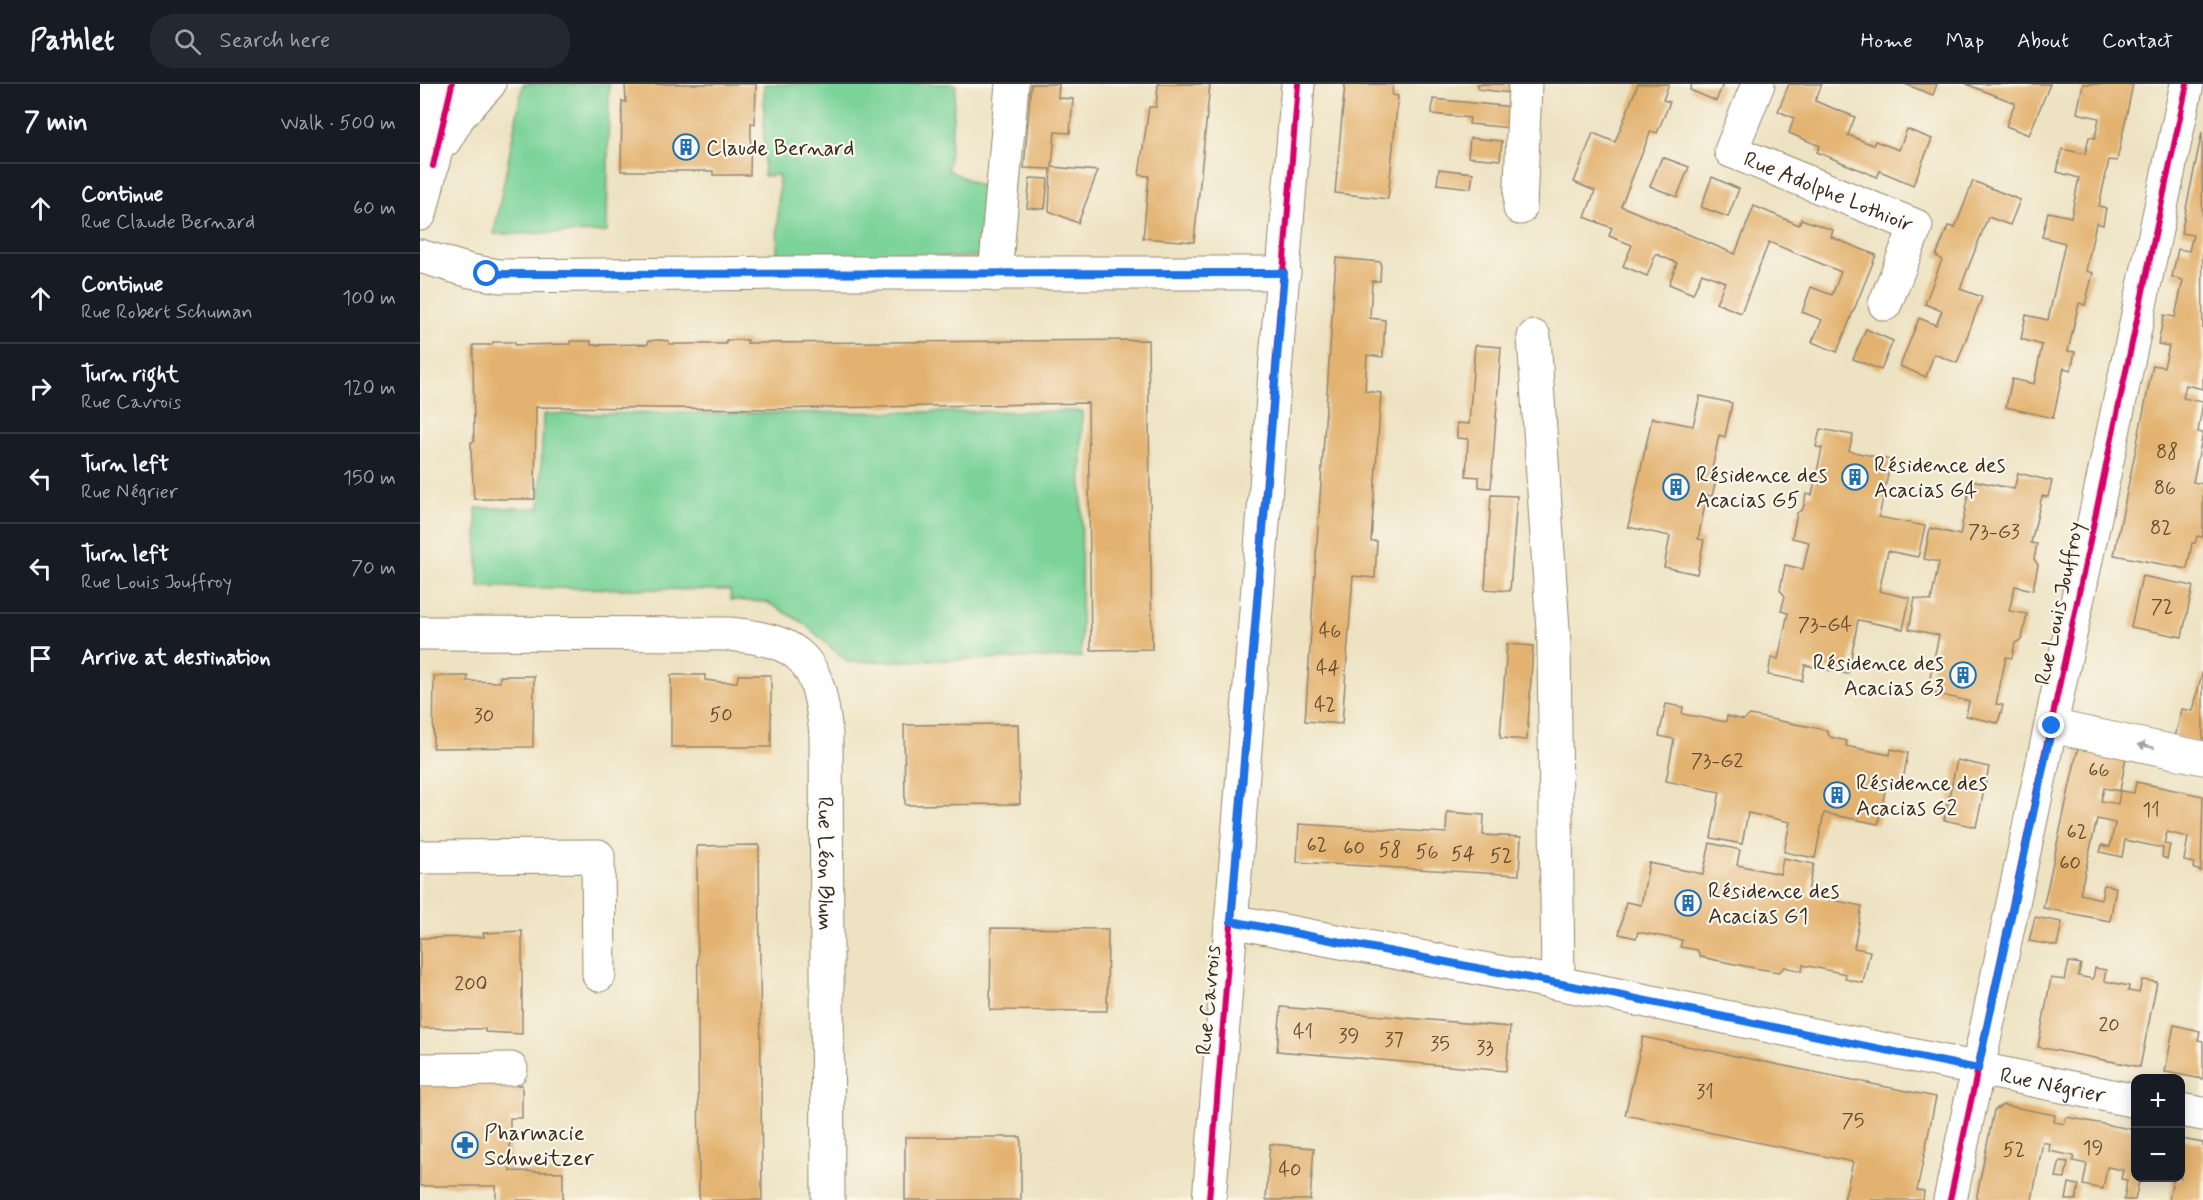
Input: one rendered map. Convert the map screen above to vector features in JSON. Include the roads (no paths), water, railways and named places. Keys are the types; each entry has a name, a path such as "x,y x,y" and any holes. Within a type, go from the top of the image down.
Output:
{"street":[{"path":"421,84 429,113 433,166"},
{"path":"420,214 452,84"},
{"path":"433,166 447,135 459,116 489,84"},
{"path":"995,275 1012,84"},
{"name":"Rue Cavrois","path":"1209,1200 1298,84"},
{"path":"1520,208 1525,84"},
{"name":"Rue Adolphe Lothioir","path":"1758,84 1731,151 1916,226 1885,303"},
{"name":"Rue Louis Jouffroy","path":"1950,1200 2187,84"},
{"path":"420,256 470,271 500,276 784,273 995,275 1284,269"},
{"path":"1534,338 1554,645 1558,983"},
{"name":"Rue Léon Blum","path":"420,633 684,633 758,637 786,645 809,665 822,696 826,734 828,1200"},
{"path":"2052,726 2203,758"},
{"path":"420,857 598,856 599,975"},
{"name":"Rue Négrier","path":"1231,921 1558,983 2131,1100"},
{"path":"420,1070 511,1069"},
{"path":"2185,1111 2203,1114"}],"place":[{"name":"Claude Bernard","path":"686,147"},
{"name":"Résidence des Acacias G4","path":"1855,477"},
{"name":"Résidence des Acacias G5","path":"1676,487"},
{"name":"Résidence des Acacias G3","path":"1963,675"},
{"name":"Résidence des Acacias G2","path":"1837,795"},
{"name":"Résidence des Acacias G1","path":"1688,903"},
{"name":"Pharmacie Schweitzer","path":"465,1145"}]}
